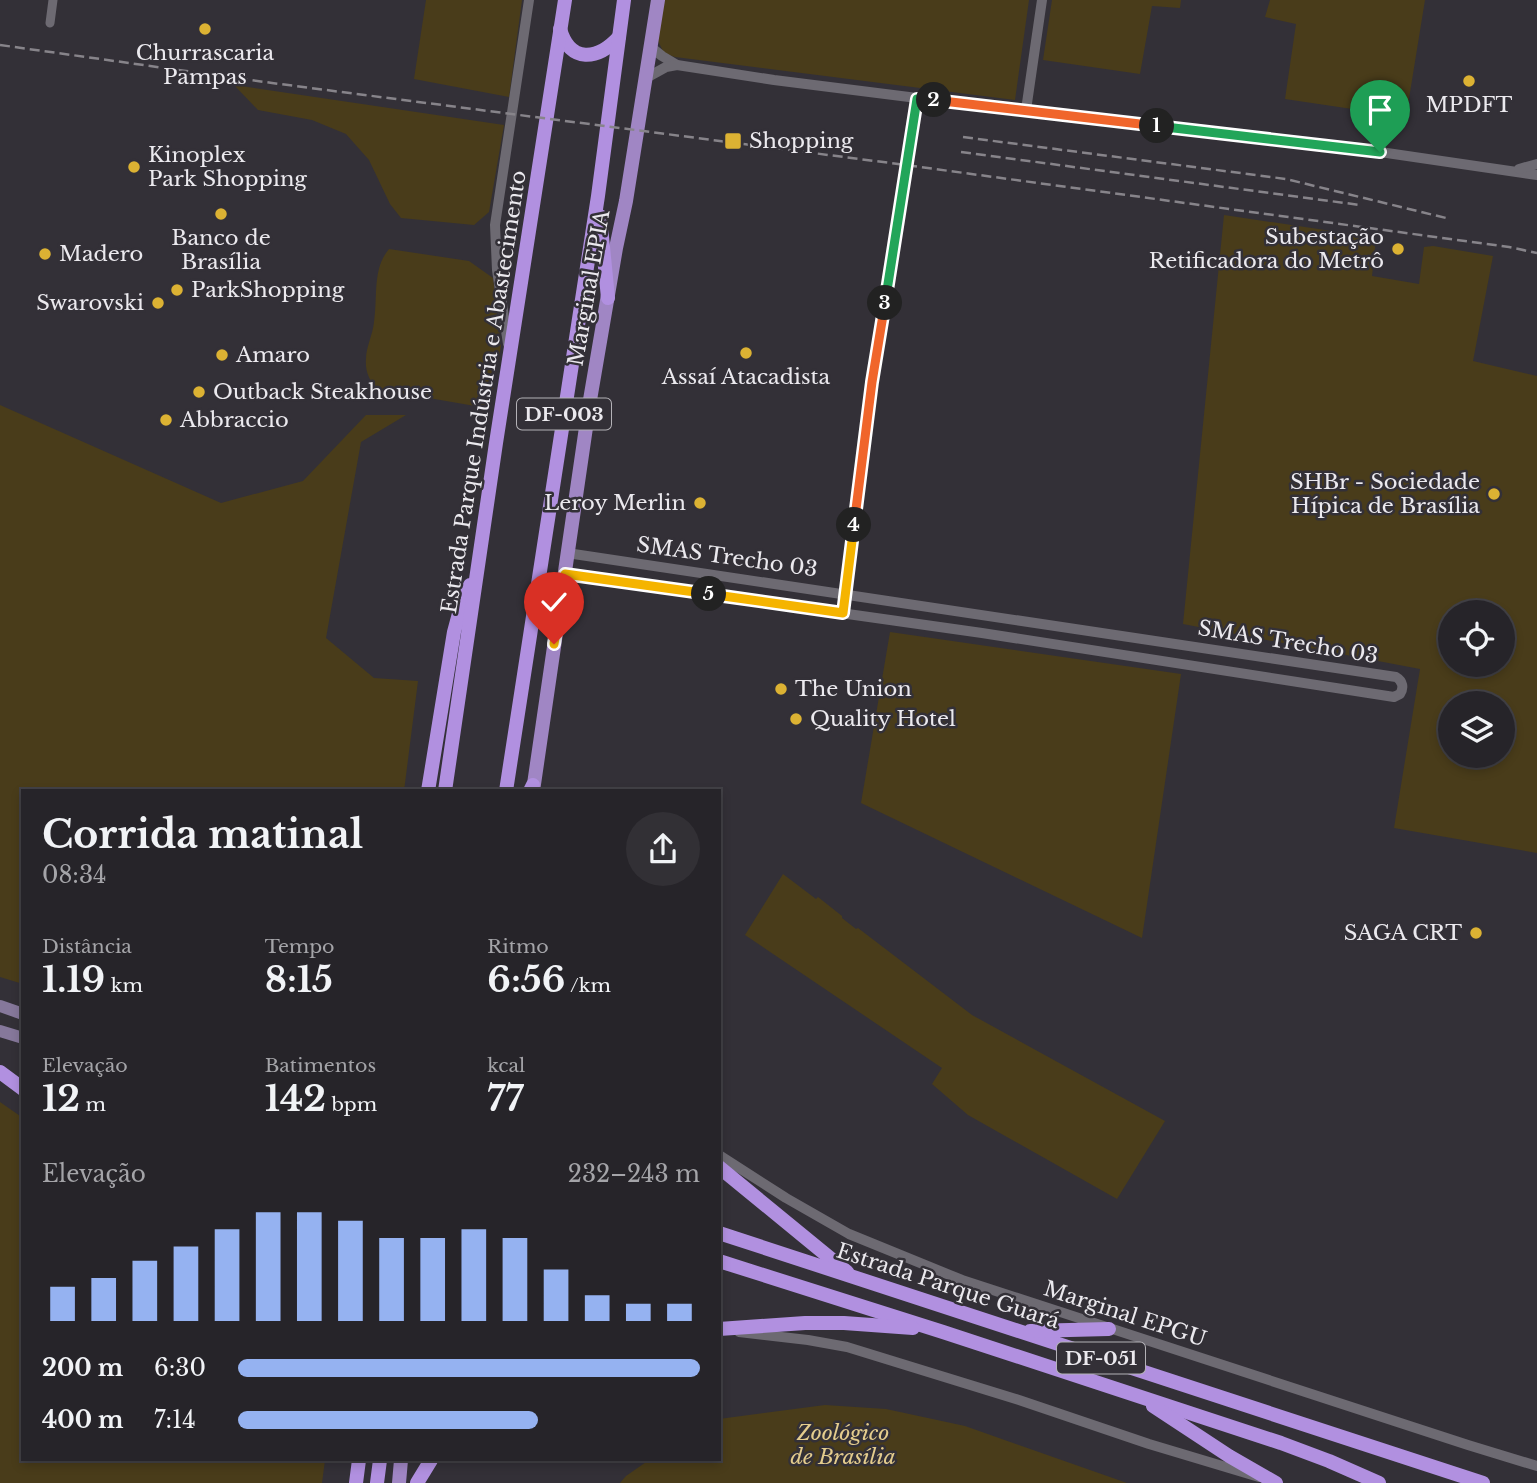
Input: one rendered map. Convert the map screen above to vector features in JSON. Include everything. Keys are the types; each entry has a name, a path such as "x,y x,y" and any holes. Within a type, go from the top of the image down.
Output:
{"highway":[{"name":"Estrada Parque Indústria e Abastecimento","path":"445,789 565,0"},
{"name":"DF-003","path":"506,789 598,196 624,0"},
{"path":"560,29 568,46 585,55 595,55 603,51 619,37"},
{"path":"598,196 608,298"},
{"path":"428,789 454,632 461,606 479,564"},
{"path":"0,1072 21,1088"},
{"path":"721,1169 850,1275"},
{"name":"Estrada Parque Guará","path":"721,1234 1483,1483"},
{"name":"DF-051","path":"721,1262 1281,1443 1379,1483"},
{"path":"721,1329 844,1323 943,1332"},
{"path":"1019,1331 1110,1329"},
{"path":"1140,1397 1229,1456 1276,1483"},
{"path":"356,1483 359,1461"},
{"path":"377,1483 380,1461"},
{"path":"417,1483 430,1461"}],"main road":[{"name":"Marginal EPIA","path":"532,789 590,400 652,48 658,0"},
{"path":"0,1006 21,1013"},
{"path":"0,1031 21,1037"},
{"path":"399,1483 401,1461"}],"street":[{"path":"50,23 53,0"},
{"path":"510,355 498,270 495,226 529,0"},
{"path":"1026,110 1042,0"},
{"path":"652,48 677,65"},
{"path":"646,78 666,67 677,65 917,99 1380,152 1537,174"},
{"path":"843,613 872,382 917,99"},
{"path":"1513,170 1537,164"},
{"name":"SMAS Trecho 03","path":"565,574 1394,696 1400,694 1403,687 1396,677 567,554"},
{"path":"601,578 603,558"},
{"path":"987,634 990,616"},
{"name":"Marginal EPGU","path":"721,1156 849,1234 962,1280 1537,1466"},
{"path":"721,1329 847,1347 1276,1483"}],"green space":[{"path":"426,0 522,0 509,97 414,79"},
{"path":"664,0 1029,0 1015,100 675,57 664,53 658,41"},
{"path":"1052,0 1181,0 1180,8 1152,6 1140,74 1043,60"},
{"path":"1270,0 1425,0 1406,117 1285,99 1296,24 1265,17"},
{"path":"234,85 504,125 489,212 474,225 401,218 390,204 369,160 346,134 312,120 258,110"},
{"path":"1224,215 1376,239 1372,276 1419,284 1424,247 1433,246 1493,256 1473,361 1537,376 1537,853 1394,828 1420,669 1183,624"},
{"path":"389,249 469,261 493,278 501,346 488,416 475,406 377,389 372,382 367,371 366,354 373,327 378,274"},
{"path":"0,405 221,503 303,481 366,415 406,415 361,442 326,638 374,678 418,681 404,789 21,789 21,983 0,977"},
{"path":"890,632 1181,674 1142,938 861,803"},
{"path":"783,874 816,899 818,897 856,929 972,1015 1165,1121 1117,1199 968,1115 932,1084 942,1068 745,935"},
{"path":"0,1102 21,1117 21,1461 325,1461 322,1483 0,1483"},
{"name":"Zoológico de Brasília","path":"825,1405 886,1409 965,1426 1127,1483 620,1483 648,1461 721,1461 721,1419"}],"railway":[{"path":"0,45 898,164 1537,253"},
{"path":"963,137 1286,179 1446,218"},
{"path":"961,152 1360,205"}],"place":[{"name":"Churrascaria Pampas","path":"205,29"},
{"name":"MPDFT","path":"1469,81"},
{"name":"Shopping","path":"733,141"},
{"name":"Kinoplex Park Shopping","path":"134,167"},
{"name":"Banco de Brasília","path":"221,214"},
{"name":"Subestação Retificadora do Metrô","path":"1398,249"},
{"name":"Madero","path":"45,254"},
{"name":"ParkShopping","path":"177,290"},
{"name":"Swarovski","path":"158,303"},
{"name":"Assaí Atacadista","path":"746,353"},
{"name":"Amaro","path":"222,355"},
{"name":"Outback Steakhouse","path":"199,392"},
{"name":"Abbraccio","path":"166,420"},
{"name":"SHBr - Sociedade Hípica de Brasília","path":"1494,494"},
{"name":"Leroy Merlin","path":"700,503"},
{"name":"The Union","path":"781,689"},
{"name":"Quality Hotel","path":"796,719"},
{"name":"SAGA CRT","path":"1476,933"}],"route":[{"path":"554,644 565,574 843,613 872,382 917,99 1380,152"}]}
